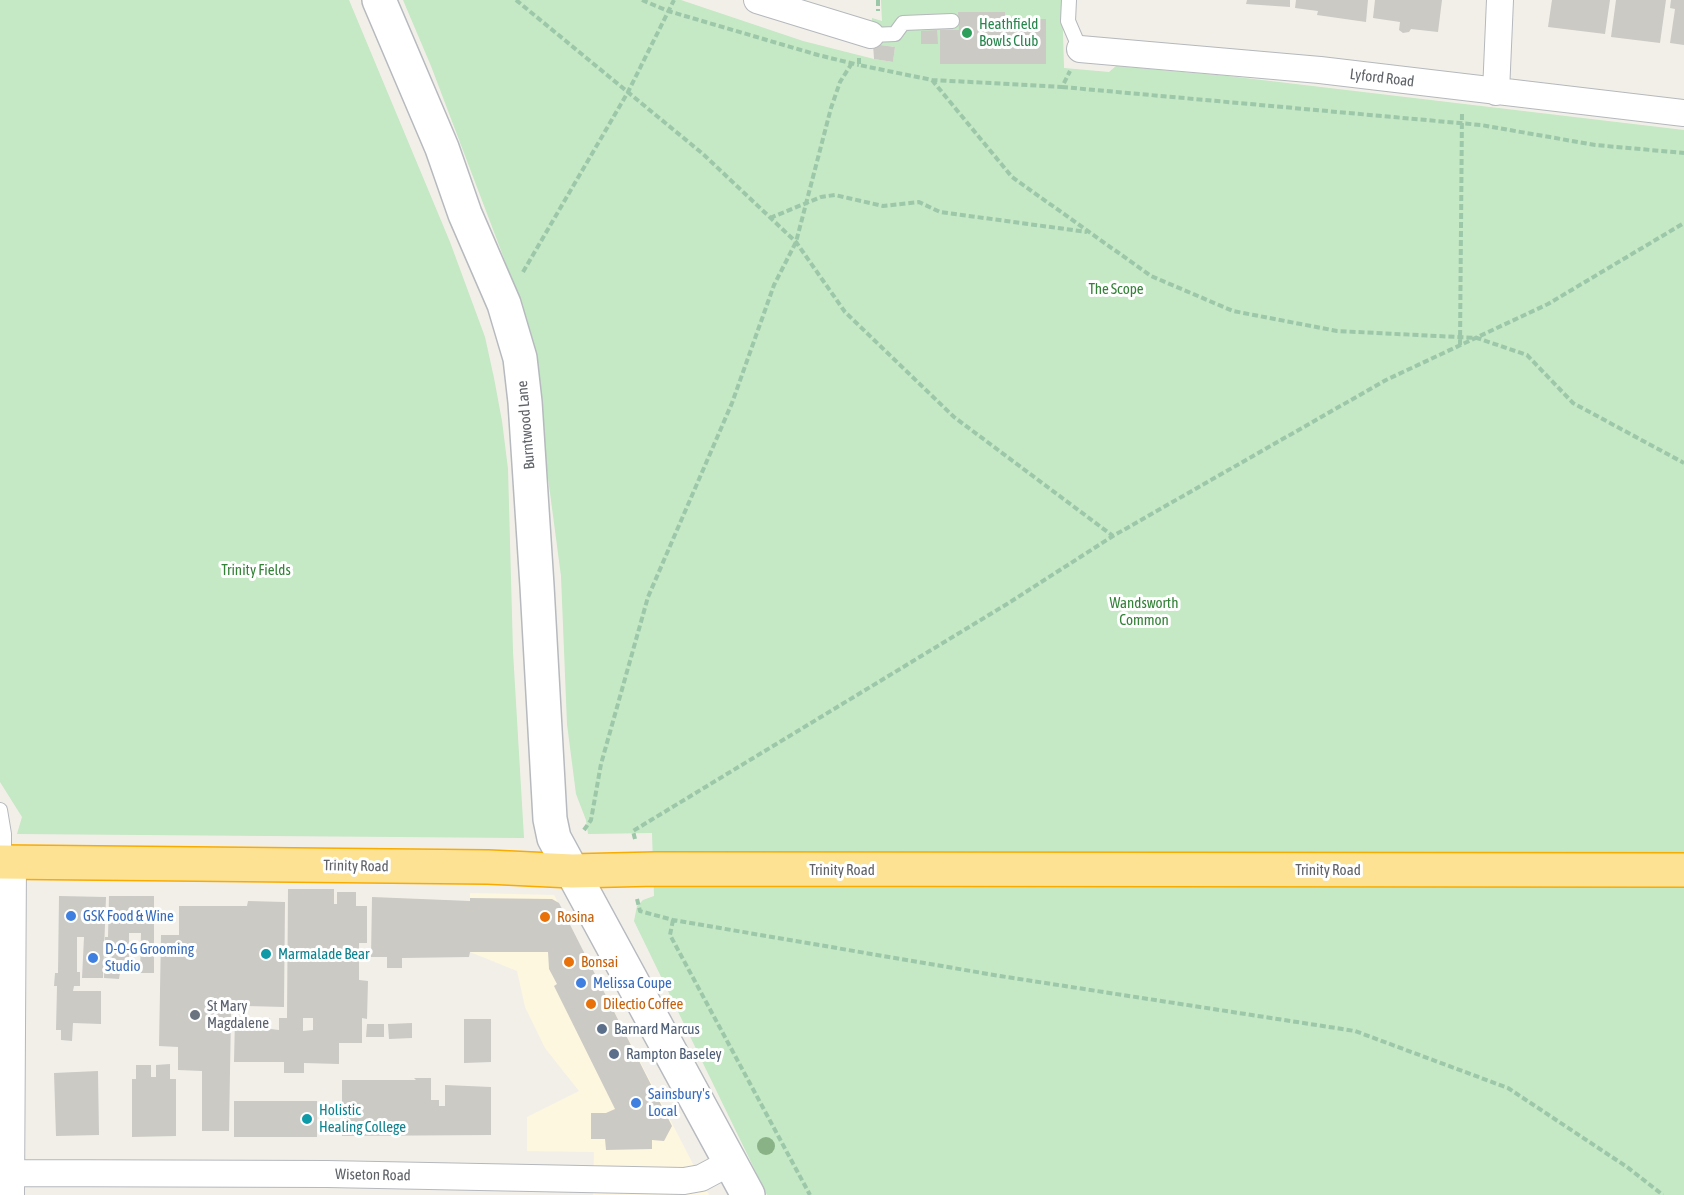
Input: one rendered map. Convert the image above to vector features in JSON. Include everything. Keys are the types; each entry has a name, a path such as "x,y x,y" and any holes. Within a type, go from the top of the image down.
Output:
{"highway":[{"name":"Trinity Road","path":"5,862 488,867 572,871 656,869 1684,870"}],"main road":[{"name":"Burntwood Lane","path":"379,0 438,138 465,214 504,304 520,358 525,402 550,819 554,838 748,1195"}],"street":[{"path":"757,0 867,34"},
{"path":"1497,92 1500,0"},
{"name":"Lyford Road","path":"1080,49 1320,70 1684,113"},
{"path":"5,862 11,1184"},
{"name":"Wiseton Road","path":"11,1184 327,1174 596,1187 701,1178 731,1162"}],"lane":[{"path":"1069,0 1068,21 1080,49"},
{"path":"867,34 895,34 903,23 952,21"},
{"path":"0,810 5,862"}],"path":[{"path":"516,0 703,154 796,242 845,312 954,417 1113,536"},
{"path":"642,0 668,11 859,65 932,80 1062,87 1481,125 1595,145 1684,153"},
{"path":"504,304 628,92 674,0"},
{"path":"859,65 867,34"},
{"path":"1062,87 1080,49"},
{"path":"583,831 591,820 601,764 648,597 732,403 774,285 796,242 831,108 840,82 852,63"},
{"path":"932,80 1012,177 1151,276 1233,311 1337,331 1477,338 1527,355 1574,403 1684,463"},
{"path":"1460,345 1462,88"},
{"path":"770,218 821,197 835,195 883,206 918,202 940,212 1089,232"},
{"path":"636,846 633,831 1007,604 1113,536 1386,380 1548,304 1684,223"},
{"path":"636,892 640,911 673,920 1012,978 1355,1031 1508,1088 1627,1167 1663,1195"},
{"path":"673,920 670,935 810,1195"}],"shaded area":[{"path":"470,893 554,895 709,1195 593,1195 594,1152 527,1151 527,1117 579,1091 545,1048 525,1007 517,971 470,952"}],"green space":[{"name":"Trinity Fields","path":"0,0 349,0 450,242 485,337 494,378 508,469 513,652 524,838 17,834 22,817 0,782"},
{"name":"Wandsworth Common","path":"403,0 681,0 803,41 893,62 895,47 873,44 872,18 882,21 881,0 1062,0 1064,68 1109,72 1116,66 1228,76 1684,130 1684,1195 767,1195 634,921 637,906 643,900 654,896 652,833 588,834 586,820 576,794 567,724 561,576 527,319 431,66"}],"building":[{"path":"1247,0 1290,0 1290,7 1246,4"},
{"path":"1296,0 1368,0 1366,22 1317,15 1318,11 1295,8"},
{"path":"1375,0 1442,0 1438,32 1411,29 1403,33 1399,30 1400,22 1373,18"},
{"path":"1552,0 1610,0 1605,34 1548,27"},
{"path":"1616,0 1666,0 1660,43 1611,37"},
{"path":"1671,0 1684,0 1684,45 1670,43 1675,9 1670,8"},
{"path":"958,12 1005,12 1005,19 1046,19 1046,64 940,64 940,30 959,30"},
{"path":"937,30 938,44 921,44 921,31"},
{"path":"873,44 895,47 893,62 874,59"},
{"path":"288,889 334,889 334,904 337,904 337,892 356,892 356,906 367,906 367,943 359,943 359,980 368,981 367,1019 362,1018 362,1043 339,1043 339,1064 304,1063 304,1073 284,1073 284,1062 234,1062 235,1018 270,1018 271,1029 279,1030 279,1018 287,1018","holes":["303,1018 313,1018 313,1030 303,1031"]},
{"path":"59,896 106,897 103,978 82,978 84,937 77,937 77,972 80,972 80,986 74,986 73,991 101,991 101,1024 73,1023 72,1041 61,1040 61,1030 56,1030 57,986 54,986 55,973 58,973"},
{"path":"109,896 154,896 154,973 140,973 141,933 129,933 129,973 120,973 119,979 104,978"},
{"path":"372,897 470,901 470,898 552,899 559,903 672,1126 664,1141 652,1140 652,1149 606,1150 605,1139 591,1139 591,1113 606,1113 615,1109 554,986 557,984 549,969 548,952 470,952 469,957 402,958 402,968 387,968 387,957 371,957"},
{"name":"St Mary Magdalene","path":"248,901 285,902 284,1007 246,1006 245,1012 231,1012 229,1131 202,1131 202,1071 178,1070 178,1047 159,1046 161,935 179,935 179,906 247,906"},
{"path":"464,1019 491,1019 491,1062 464,1063"},
{"path":"412,1023 412,1038 389,1039 388,1024"},
{"path":"367,1024 384,1024 384,1037 366,1037"},
{"path":"170,1064 170,1079 176,1079 176,1136 132,1137 132,1079 136,1079 136,1065 151,1065 151,1077 156,1077 156,1065"},
{"path":"98,1071 99,1135 56,1136 54,1073"},
{"path":"414,1078 431,1078 431,1100 439,1100 439,1106 445,1106 445,1085 491,1087 491,1135 342,1136 342,1080 416,1080"},
{"path":"234,1101 317,1101 317,1137 234,1137"}],"place":[{"name":"Heathfield Bowls Club","path":"967,33"},
{"name":"GSK Food & Wine","path":"71,916"},
{"name":"Rosina","path":"545,917"},
{"name":"Marmalade Bear","path":"266,954"},
{"name":"D-O-G Grooming Studio","path":"93,958"},
{"name":"Bonsai","path":"569,962"},
{"name":"Melissa Coupe","path":"581,983"},
{"name":"Dilectio Coffee","path":"591,1004"},
{"name":"St Mary Magdalene","path":"195,1015"},
{"name":"Barnard Marcus","path":"602,1029"},
{"name":"Rampton Baseley","path":"614,1054"},
{"name":"Sainsbury's Local","path":"636,1103"},
{"name":"Holistic Healing College","path":"307,1119"}],"park label":[{"name":"The Scope","path":"1116,289"}]}
